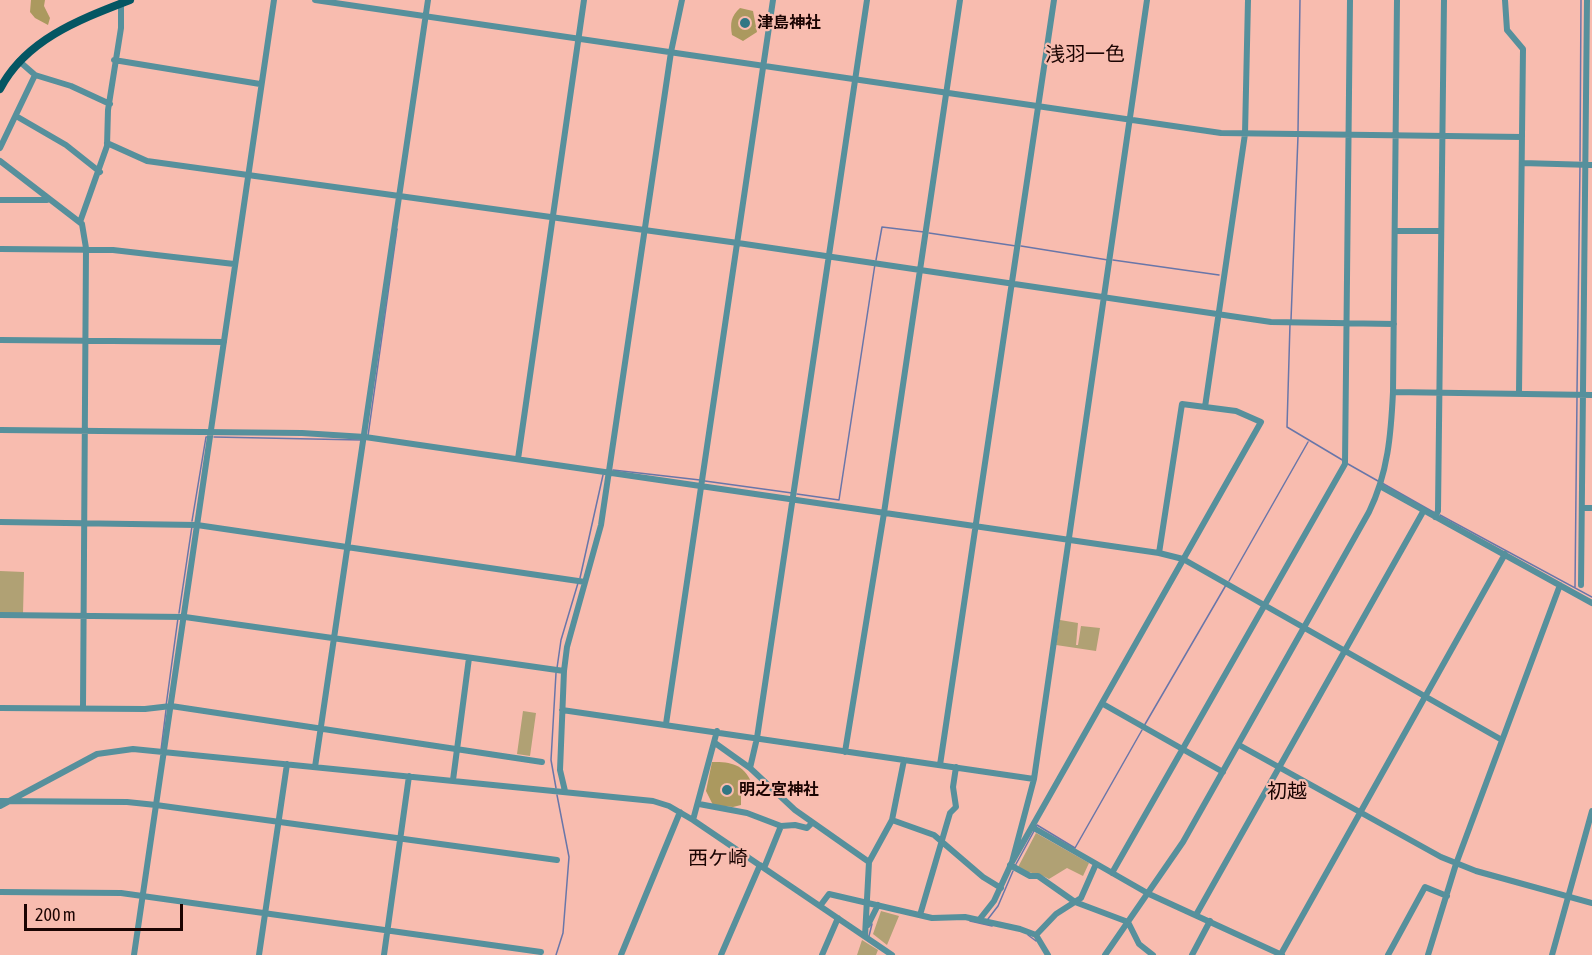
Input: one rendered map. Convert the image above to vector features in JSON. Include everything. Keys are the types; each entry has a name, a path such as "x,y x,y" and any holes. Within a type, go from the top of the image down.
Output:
{"main road":[{"path":"0,89 10,69 62,30 130,0"}],"street":[{"path":"134,955 274,0"},
{"path":"315,0 763,67 1245,134 1522,137"},
{"path":"365,8 367,0"},
{"path":"315,767 428,0"},
{"path":"518,459 584,0"},
{"path":"565,791 560,770 567,647 601,525 671,52 682,0"},
{"path":"666,724 772,0"},
{"path":"750,768 757,738 867,0"},
{"path":"845,752 884,513 960,0"},
{"path":"940,765 1054,0"},
{"path":"979,920 1001,888 1011,863 1034,779 1147,0"},
{"path":"1205,407 1245,134 1248,0"},
{"path":"1112,873 1345,464 1350,0"},
{"path":"1105,955 1183,842 1369,512 1380,486 1391,437 1393,392 1397,0"},
{"path":"1436,517 1438,511 1444,0"},
{"path":"1505,0 1507,30 1523,49 1519,393"},
{"path":"1581,585 1584,279 1589,165 1587,0"},
{"path":"83,708 86,248 80,222 100,172 107,142 114,60 121,28 122,3"},
{"path":"114,60 260,84"},
{"path":"19,61 35,75 71,86 110,104"},
{"path":"0,148 35,75"},
{"path":"16,116 66,145 100,172"},
{"path":"107,142 147,161 738,243 1270,322 1394,324"},
{"path":"0,161 48,200 80,222"},
{"path":"1522,163 1589,165"},
{"path":"0,200 48,200"},
{"path":"1395,231 1441,231"},
{"path":"0,249 86,248 234,264"},
{"path":"1584,279 1592,280"},
{"path":"0,340 224,342"},
{"path":"1393,392 1592,395"},
{"path":"1011,863 1261,422 1236,411 1182,404 1159,553"},
{"path":"0,430 302,433 365,437 1159,553 1184,559 1502,740"},
{"path":"1380,486 1592,603"},
{"path":"1582,508 1592,508"},
{"path":"1196,915 1424,510"},
{"path":"0,522 197,525 585,582"},
{"path":"1032,827 1149,894 1282,954 1505,554"},
{"path":"1428,955 1456,864 1560,585"},
{"path":"0,615 185,617 564,671"},
{"path":"453,780 469,658"},
{"path":"1103,704 1223,772"},
{"path":"0,708 145,709 171,706 542,762"},
{"path":"562,710 1034,779"},
{"path":"693,820 717,731"},
{"path":"715,743 750,768 812,823 869,862"},
{"path":"1239,745 1456,864 1592,903"},
{"path":"0,806 98,754 133,749 653,801 693,820 838,918 865,933 892,955"},
{"path":"865,933 869,862 892,819 904,760"},
{"path":"259,955 287,764"},
{"path":"920,915 950,813 956,807 954,787 956,767"},
{"path":"384,955 409,776"},
{"path":"0,801 127,802 156,805 557,860"},
{"path":"699,804 747,813 781,826 795,825 807,828 812,823"},
{"path":"1552,955 1592,811"},
{"path":"621,955 680,812"},
{"path":"892,819 934,835 983,877 1001,888"},
{"path":"720,955 781,826"},
{"path":"1011,863 1030,876 1038,876 1075,902 1128,922 1139,944 1154,955"},
{"path":"1036,935 1056,914 1081,898 1096,864"},
{"path":"1388,955 1425,887 1447,896"},
{"path":"0,892 121,893 541,952"},
{"path":"820,906 829,894 932,918 979,920 1036,935 1048,955"},
{"path":"865,933 878,905"},
{"path":"822,955 838,918"},
{"path":"1192,955 1210,921"}],"shaded area":[{"path":"31,0 45,0 44,6 50,18 48,25 35,18 30,12"},
{"path":"740,8 753,11 757,32 743,41 732,35 731,31 733,17"},
{"path":"0,571 24,572 23,614 0,613"},
{"path":"1060,620 1078,623 1076,645 1078,645 1081,626 1100,628 1096,651 1056,645"},
{"path":"523,711 536,713 530,756 517,754"},
{"path":"712,762 736,765 749,777 752,783 741,796 741,805 733,807 713,805 706,791"},
{"path":"1036,833 1089,863 1083,876 1067,868 1049,879 1017,869"},
{"path":"881,911 899,916 887,945 873,934"},
{"path":"862,940 878,950 876,955 857,955"}],"waterway":[{"path":"1298,131 1300,0"},
{"path":"1580,161 1581,0"},
{"path":"1291,320 1298,136"},
{"path":"1577,392 1580,166"},
{"path":"876,260 882,227 924,232"},
{"path":"368,436 397,229"},
{"path":"929,233 1016,246"},
{"path":"1021,246 1108,260"},
{"path":"1113,260 1219,275"},
{"path":"797,494 839,500 875,264"},
{"path":"1290,324 1287,427 1344,461"},
{"path":"1575,587 1577,397"},
{"path":"192,521 206,437 209,437"},
{"path":"214,437 362,440"},
{"path":"1229,581 1308,442"},
{"path":"1348,464 1378,481"},
{"path":"613,470 700,480"},
{"path":"580,578 603,475"},
{"path":"705,481 792,493"},
{"path":"1382,483 1435,513"},
{"path":"1440,515 1592,597"},
{"path":"179,613 192,526"},
{"path":"557,668 561,640 578,583"},
{"path":"1144,726 1226,585"},
{"path":"166,706 178,618"},
{"path":"556,673 551,760 556,788"},
{"path":"161,750 166,710"},
{"path":"1036,827 1037,825 1075,848 1142,730"},
{"path":"556,955 563,933 569,857 557,795"},
{"path":"1015,866 1034,831"},
{"path":"988,919 998,906 1013,871"},
{"path":"970,921 992,926"},
{"path":"869,936 872,924"},
{"path":"1028,935 1036,941"}],"place":[{"name":"津島神社","path":"745,23"},
{"name":"明之宮神社","path":"727,790"}],"district":[{"name":"浅羽一色","path":"1085,55"},
{"name":"初越","path":"1287,792"},
{"name":"西ケ崎","path":"718,859"}]}
